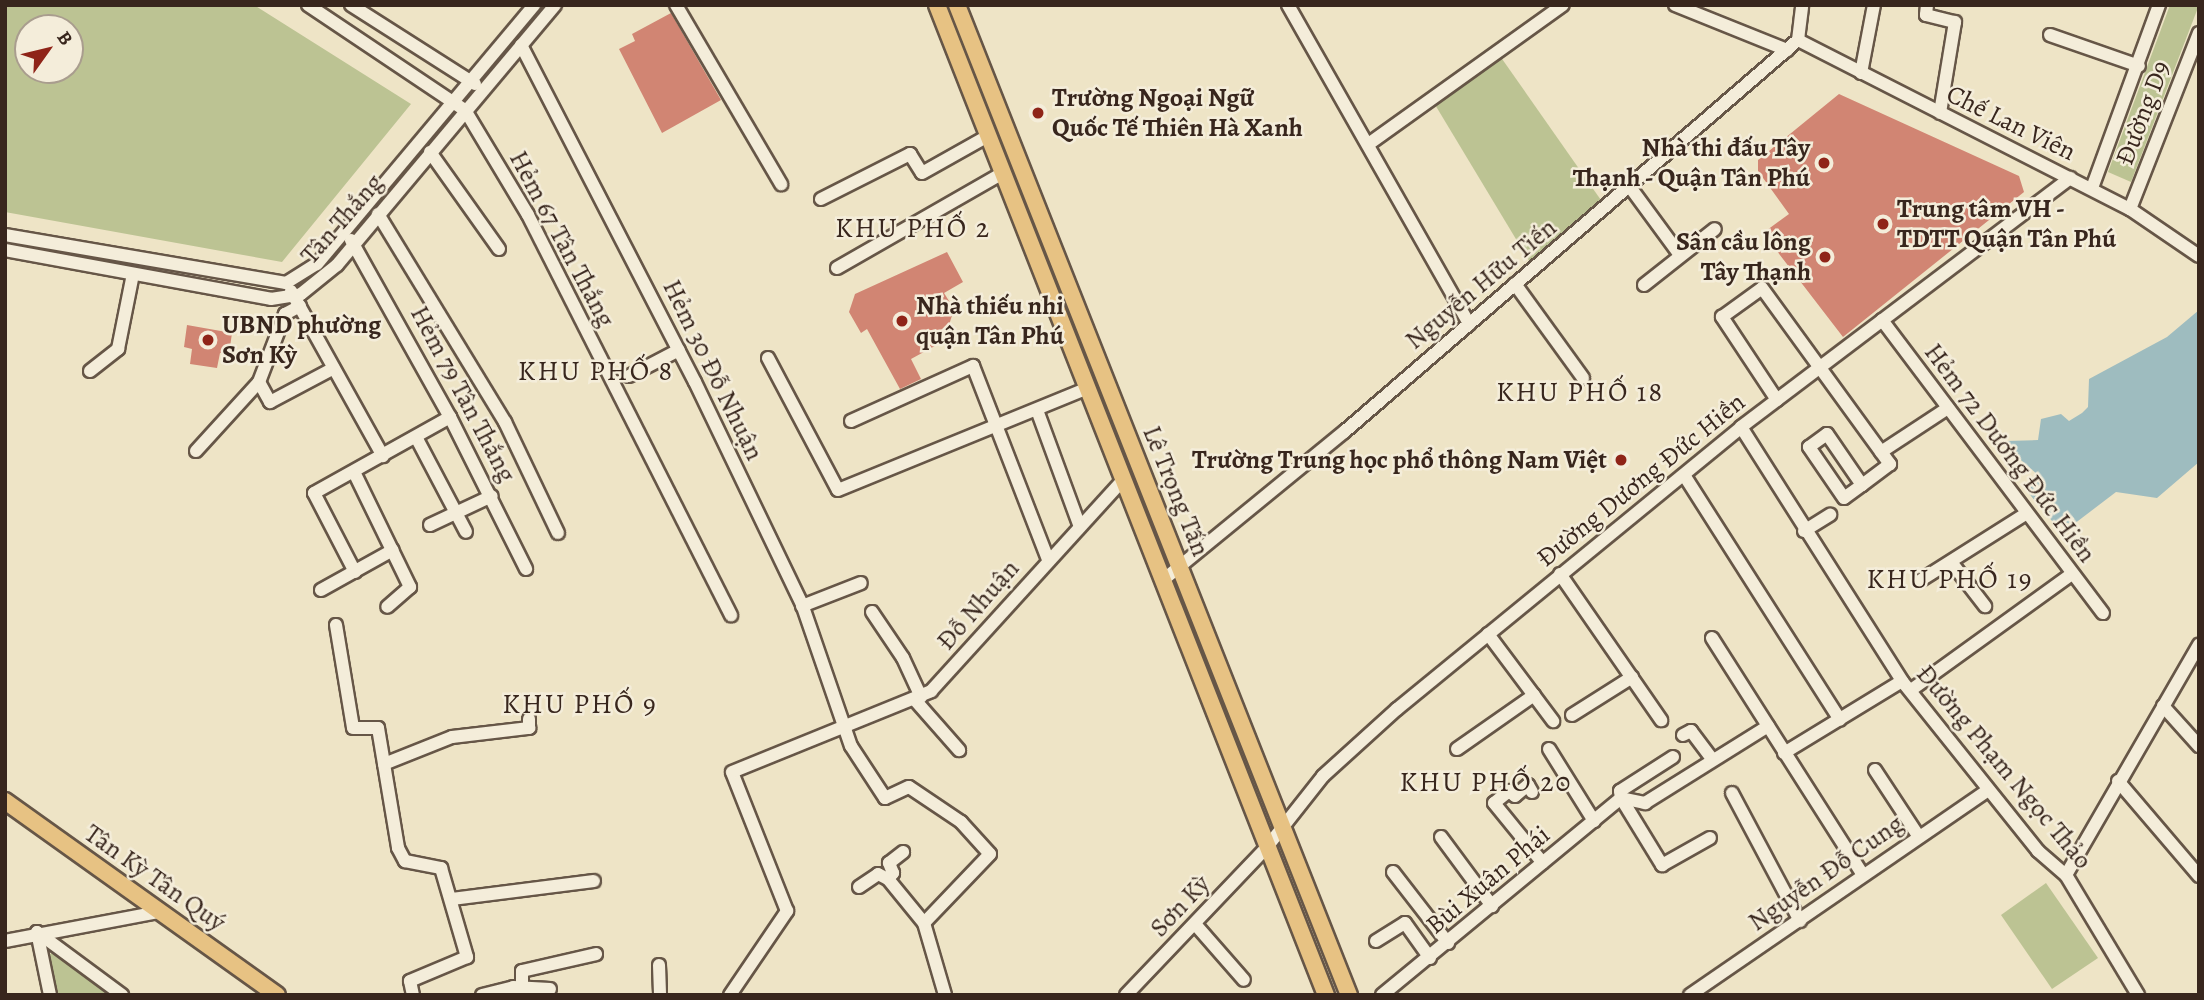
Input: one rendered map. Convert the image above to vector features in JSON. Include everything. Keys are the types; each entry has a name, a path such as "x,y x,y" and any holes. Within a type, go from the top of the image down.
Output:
{"main road":[{"name":"Lê Trọng Tấn","path":"937,5 1001,174 1088,388 1326,995"},
{"name":"Lê Trọng Tấn","path":"957,5 1349,995"},
{"name":"Tân Kỳ Tân Quý","path":"5,801 277,995"}],"street":[{"name":"Hẻm 67 Tân Thắng","path":"308,5 454,100 465,110 528,215 731,615"},
{"path":"351,5 483,89"},
{"name":"Tân Thắng","path":"5,235 286,283 317,264 534,5"},
{"name":"Tân Thắng","path":"5,250 271,299 297,301 327,275 355,243 555,5"},
{"path":"676,5 781,184"},
{"path":"1288,5 1370,143 1469,324"},
{"path":"1370,143 1563,5"},
{"path":"1675,5 1787,50"},
{"path":"1798,40 1802,5"},
{"path":"1861,73 1874,5"},
{"path":"1927,5 1926,15 1955,22 1941,113"},
{"path":"2092,188 2159,5"},
{"name":"Đường D9","path":"2130,209 2195,55 2199,33"},
{"path":"2050,35 2139,65"},
{"name":"Nguyễn Hữu Tiến","path":"1163,580 1469,324 1798,40"},
{"name":"Chế Lan Viên","path":"1798,40 2092,188 2130,209 2199,257"},
{"name":"Hẻm 30 Đỗ Nhuận","path":"521,44 679,350 802,606 844,726 885,798 909,787 961,822 990,854 925,923"},
{"path":"821,199 910,154 922,173 988,136"},
{"path":"430,152 499,249"},
{"path":"837,268 1001,174"},
{"name":"Đường Dương Đức Hiền","path":"1266,847 1324,776 1560,574 1741,427 2070,178"},
{"path":"1630,187 1680,255"},
{"path":"378,214 505,422 558,533"},
{"path":"1644,285 1715,229"},
{"path":"342,234 355,243"},
{"name":"Hẻm 79 Tân Thắng","path":"355,243 450,416 527,569"},
{"path":"90,371 118,349 133,274"},
{"path":"286,283 383,456"},
{"path":"1516,284 1583,378"},
{"path":"1777,400 1722,317 1762,288 1890,464 1862,485 1844,498 1809,447 1827,434 1862,485"},
{"path":"196,451 259,382 285,314 297,301"},
{"name":"Hẻm 72 Dương Đức Hiền","path":"1882,320 2103,613"},
{"path":"629,376 679,350"},
{"path":"768,359 838,490 880,477 1088,388"},
{"path":"850,421 973,366 1048,559"},
{"path":"259,382 270,402 334,368"},
{"path":"1881,452 1948,408"},
{"path":"1037,410 1079,524"},
{"path":"355,572 313,493 450,416"},
{"name":"Đường Phạm Ngọc Thảo","path":"1741,427 1804,531 1906,686 2038,851 2066,875 2138,995"},
{"path":"415,437 466,532"},
{"path":"354,472 410,587 387,607"},
{"path":"1684,475 1840,720"},
{"name":"Đỗ Nhuận","path":"730,995 787,911 732,772 918,698 980,640 1079,524 1123,480"},
{"path":"430,525 492,496"},
{"path":"1921,580 2027,513"},
{"path":"1804,531 1829,515"},
{"path":"321,590 393,550"},
{"path":"1951,562 1985,606"},
{"path":"1560,574 1661,720"},
{"path":"1784,753 1906,686 2071,574"},
{"path":"802,606 860,583"},
{"path":"872,612 903,658 918,698 959,750"},
{"path":"336,625 353,728 378,728 405,861 441,868 467,957 410,981 413,995"},
{"path":"1488,634 1553,721"},
{"path":"1712,638 1863,875"},
{"path":"2066,875 2199,645"},
{"path":"1572,715 1632,677"},
{"path":"1457,749 1534,695"},
{"path":"2163,706 2199,746"},
{"path":"384,764 452,737 529,728 529,719"},
{"path":"1621,798 1645,803 1768,726"},
{"path":"1683,734 1691,731 1713,760"},
{"path":"1549,748 1594,821"},
{"name":"Bùi Xuân Phái","path":"1382,995 1621,798 1620,791 1673,757"},
{"path":"1875,770 1919,837"},
{"path":"2118,781 2199,876"},
{"path":"1532,792 1528,785 1515,796 1509,790 1494,803 1543,863"},
{"name":"Nguyễn Đỗ Cung","path":"1690,995 1988,790"},
{"path":"1732,793 1800,921"},
{"path":"1621,798 1662,865 1710,838"},
{"path":"1441,836 1492,906"},
{"name":"Sơn Kỳ","path":"1126,995 1266,847"},
{"path":"888,879 893,873 889,863 902,852"},
{"path":"1393,872 1448,943"},
{"path":"859,887 878,874 888,879 925,923 945,995"},
{"path":"452,899 594,881"},
{"path":"5,941 37,932 159,912"},
{"path":"1376,941 1405,923 1430,958"},
{"path":"1195,924 1244,980"},
{"path":"37,932 50,995"},
{"path":"37,932 122,995"},
{"path":"522,988 522,971 596,954"},
{"path":"659,965 660,995"},
{"path":"482,995 522,988 550,989"}],"green space":[{"path":"5,5 254,5 411,104 282,262 5,212"},
{"path":"2170,5 2199,5 2131,182 2108,172"},
{"path":"1500,56 1603,203 1531,264 1434,103"},
{"path":"2046,883 2098,958 2052,989 2001,915"},
{"path":"55,951 112,995 54,995 49,955"}],"water":[{"path":"2199,310 2199,462 2157,498 2116,492 2074,524 2052,521 2026,490 2038,475 2007,448 2006,441 2038,440 2041,419 2061,414 2069,421 2082,413 2088,407 2089,379 2167,337"}],"building":[{"path":"671,13 721,100 662,133 619,49 635,41 632,34"},
{"name":"Trung tâm VH - TDTT Quận Tân Phú","path":"1839,94 2019,176 2024,192 1843,337 1763,233 1789,214 1758,171 1758,160"},
{"name":"Nhà thiếu nhi quận Tân Phú","path":"947,252 963,282 944,293 954,309 944,341 911,359 921,379 900,389 867,329 861,333 849,312 855,294"},
{"name":"UBND phường Sơn Kỳ","path":"187,325 232,333 229,354 220,353 217,368 190,364 192,349 184,347"}],"place":[{"name":"Trường Ngoại Ngữ Quốc Tế Thiên Hà Xanh","path":"1038,113"},
{"name":"Nhà thi đấu Tây Thạnh - Quận Tân Phú","path":"1824,163"},
{"name":"Trung tâm VH - TDTT Quận Tân Phú","path":"1883,224"},
{"name":"Sân cầu lông Tây Thạnh","path":"1825,257"},
{"name":"Nhà thiếu nhi quận Tân Phú","path":"902,321"},
{"name":"UBND phường Sơn Kỳ","path":"208,340"},
{"name":"Trường Trung học phổ thông Nam Việt","path":"1621,460"}],"district":[{"name":"KHU PHỐ 2","path":"913,228"},
{"name":"KHU PHỐ 8","path":"596,371"},
{"name":"KHU PHỐ 18","path":"1580,392"},
{"name":"KHU PHỐ 19","path":"1950,579"},
{"name":"KHU PHỐ 9","path":"580,704"},
{"name":"KHU PHỐ 20","path":"1486,782"}]}
